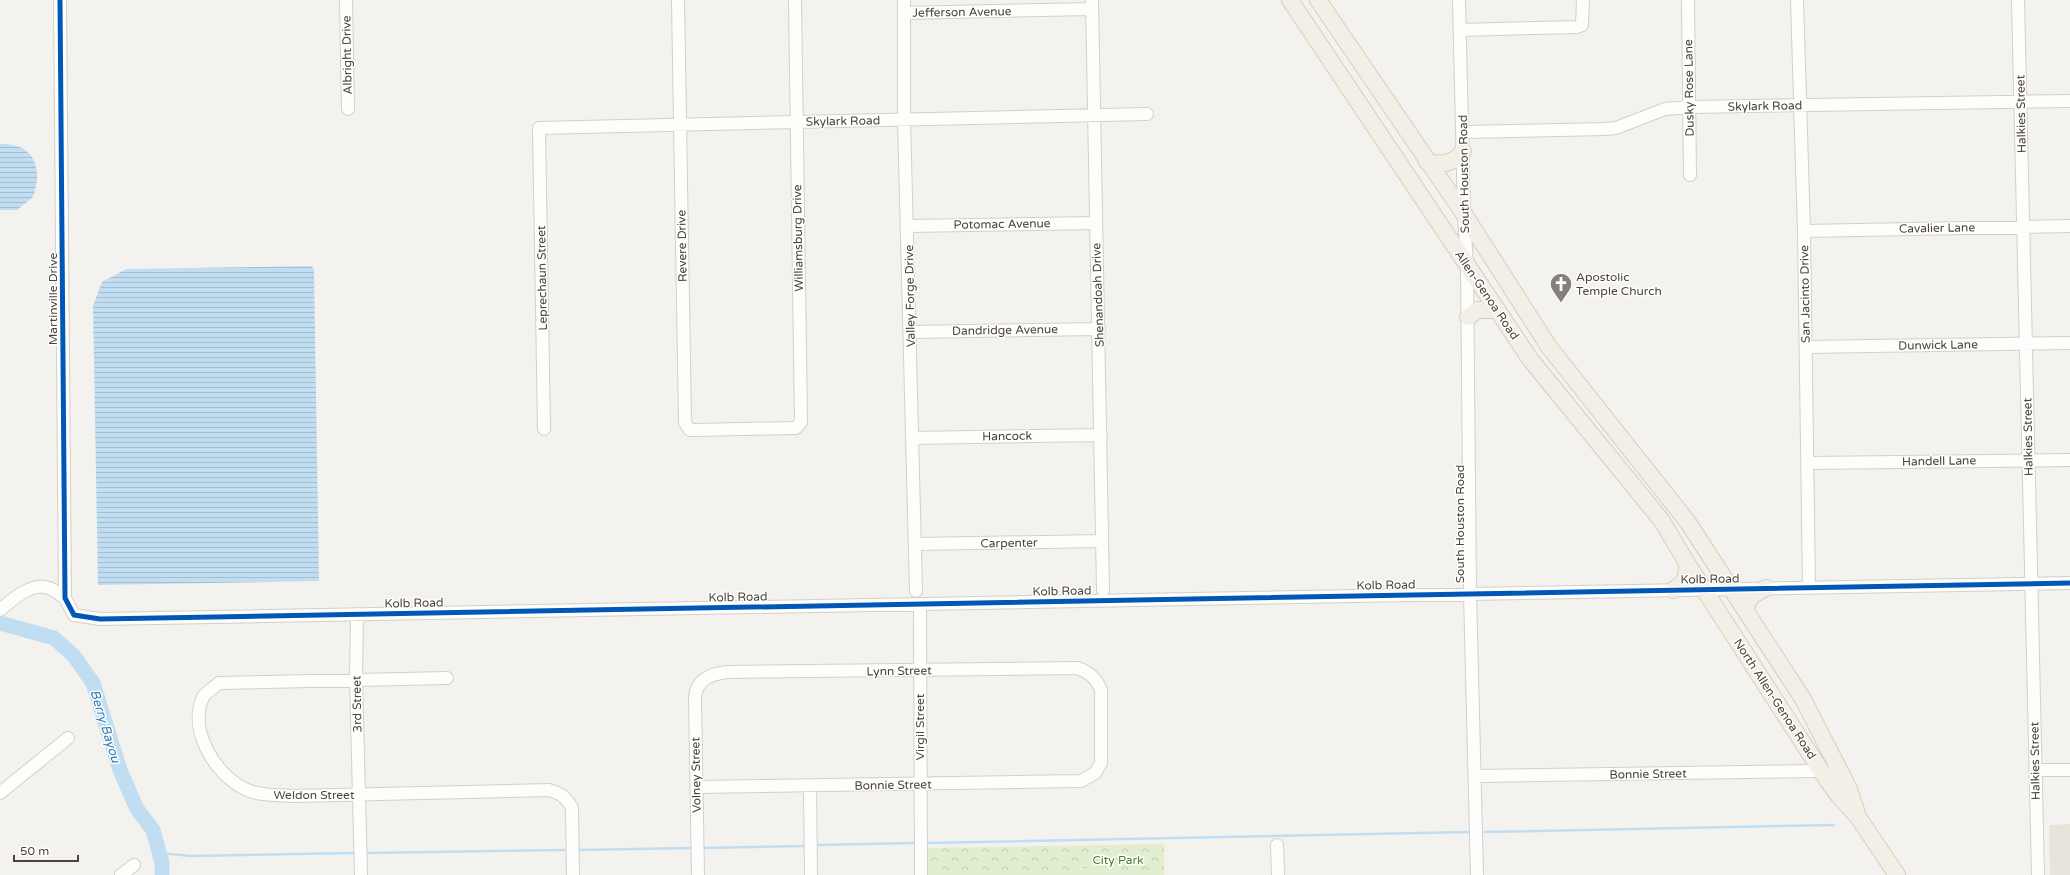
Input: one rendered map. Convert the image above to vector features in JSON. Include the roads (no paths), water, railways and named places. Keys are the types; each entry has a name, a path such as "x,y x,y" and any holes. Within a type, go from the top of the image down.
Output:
{"main road":[{"name":"Allen-Genoa Road","path":"1290,0 1530,359 1662,521 1701,584"},
{"name":"Allen-Genoa Road","path":"1318,0 1384,99 1464,214 1549,347 1687,521 1727,583"},
{"path":"1364,111 1384,99"},
{"path":"1427,162 1440,165 1450,162 1458,158 1463,151"},
{"path":"1416,187 1434,206 1464,214"},
{"path":"1467,266 1488,271 1510,288"},
{"path":"1468,317 1478,310 1497,310"},
{"path":"1530,359 1549,347"},
{"path":"1620,470 1636,456"},
{"path":"1673,590 1683,584 1687,576 1687,563"},
{"name":"North Allen-Genoa Road","path":"1727,583 1803,699 1849,789 1858,817"},
{"name":"North Allen-Genoa Road","path":"1701,584 1821,771 1838,795 1858,817 1897,875"},
{"path":"1746,611 1747,602 1752,595 1766,588"}],"street":[{"name":"Martinville Drive","path":"60,0 65,598"},
{"name":"Albright Drive","path":"346,0 348,109"},
{"name":"Revere Drive","path":"678,0 685,423 690,430 750,429"},
{"name":"Williamsburg Drive","path":"750,429 796,428 801,422 795,0"},
{"name":"Valley Forge Drive","path":"904,0 904,119 908,226 916,591"},
{"name":"South Houston Road","path":"1459,0 1464,214 1467,266 1470,593 1476,776 1477,875"},
{"path":"1460,30 1577,27 1582,25 1583,0"},
{"name":"Dusky Rose Lane","path":"1688,0 1690,175"},
{"name":"San Jacinto Drive","path":"1797,0 1804,231 1809,588"},
{"name":"Halkies Street","path":"2018,0 2038,875"},
{"name":"Jefferson Avenue","path":"904,13 1092,5"},
{"name":"Shenandoah Drive","path":"1092,5 1103,590"},
{"name":"Skylark Road","path":"1463,132 1605,130 1616,128 1665,109 1689,107 2070,101"},
{"name":"Skylark Road","path":"539,128 1147,114"},
{"name":"Leprechaun Street","path":"539,128 544,429"},
{"name":"Potomac Avenue","path":"908,226 1096,223"},
{"name":"Cavalier Lane","path":"1804,231 2070,226"},
{"name":"Dandridge Avenue","path":"910,332 1099,329"},
{"name":"Dunwick Lane","path":"1806,347 2070,343"},
{"name":"Hancock","path":"913,438 1101,435"},
{"name":"Handell Lane","path":"1808,463 2070,460"},
{"name":"Carpenter","path":"915,544 1102,542"},
{"name":"Kolb Road","path":"65,598 74,615 100,620 1673,590 1701,584 1727,583 1766,588 2070,583"},
{"path":"0,610 19,595 37,587 50,588 65,598"},
{"name":"Virgil Street","path":"920,604 921,875"},
{"name":"3rd Street","path":"357,614 356,679 361,875"},
{"name":"Lynn Street","path":"705,678 728,672 1077,668 1092,675 1098,682 1101,690 1101,763 1089,777"},
{"name":"Weldon Street","path":"448,678 219,683 204,696 200,713 199,728 204,743 217,764 231,780 246,789 266,795 358,795 548,790 559,792 567,799 572,808 573,875"},
{"name":"Volney Street","path":"698,875 695,690 705,678"},
{"path":"0,793 68,738"},
{"path":"2036,770 2070,770"},
{"name":"Bonnie Street","path":"1476,776 1821,771"},
{"name":"Bonnie Street","path":"696,787 1073,782 1089,777"},
{"path":"810,786 812,875"},
{"path":"1277,845 1278,875"},
{"path":"121,875 134,865"}],"water":[{"path":"0,144 14,145 26,150 34,160 36,166 37,180 33,197 17,210 0,210"},
{"path":"311,266 314,269 319,581 98,585 93,306 102,282 126,269"}],"waterway":[{"name":"Berry Bayou","path":"0,623 54,638 74,656 93,683 120,770 137,809 153,830 162,863 162,875"},
{"path":"1485,832 1834,825"},
{"path":"928,843 1470,832"},
{"path":"818,845 914,843"},
{"path":"705,848 804,846"},
{"path":"579,850 690,848"},
{"path":"367,853 565,850"},
{"path":"159,853 192,856 353,853"}],"place":[{"name":"Apostolic Temple Church","path":"1561,304"}],"park label":[{"name":"City Park","path":"1118,860"}]}
